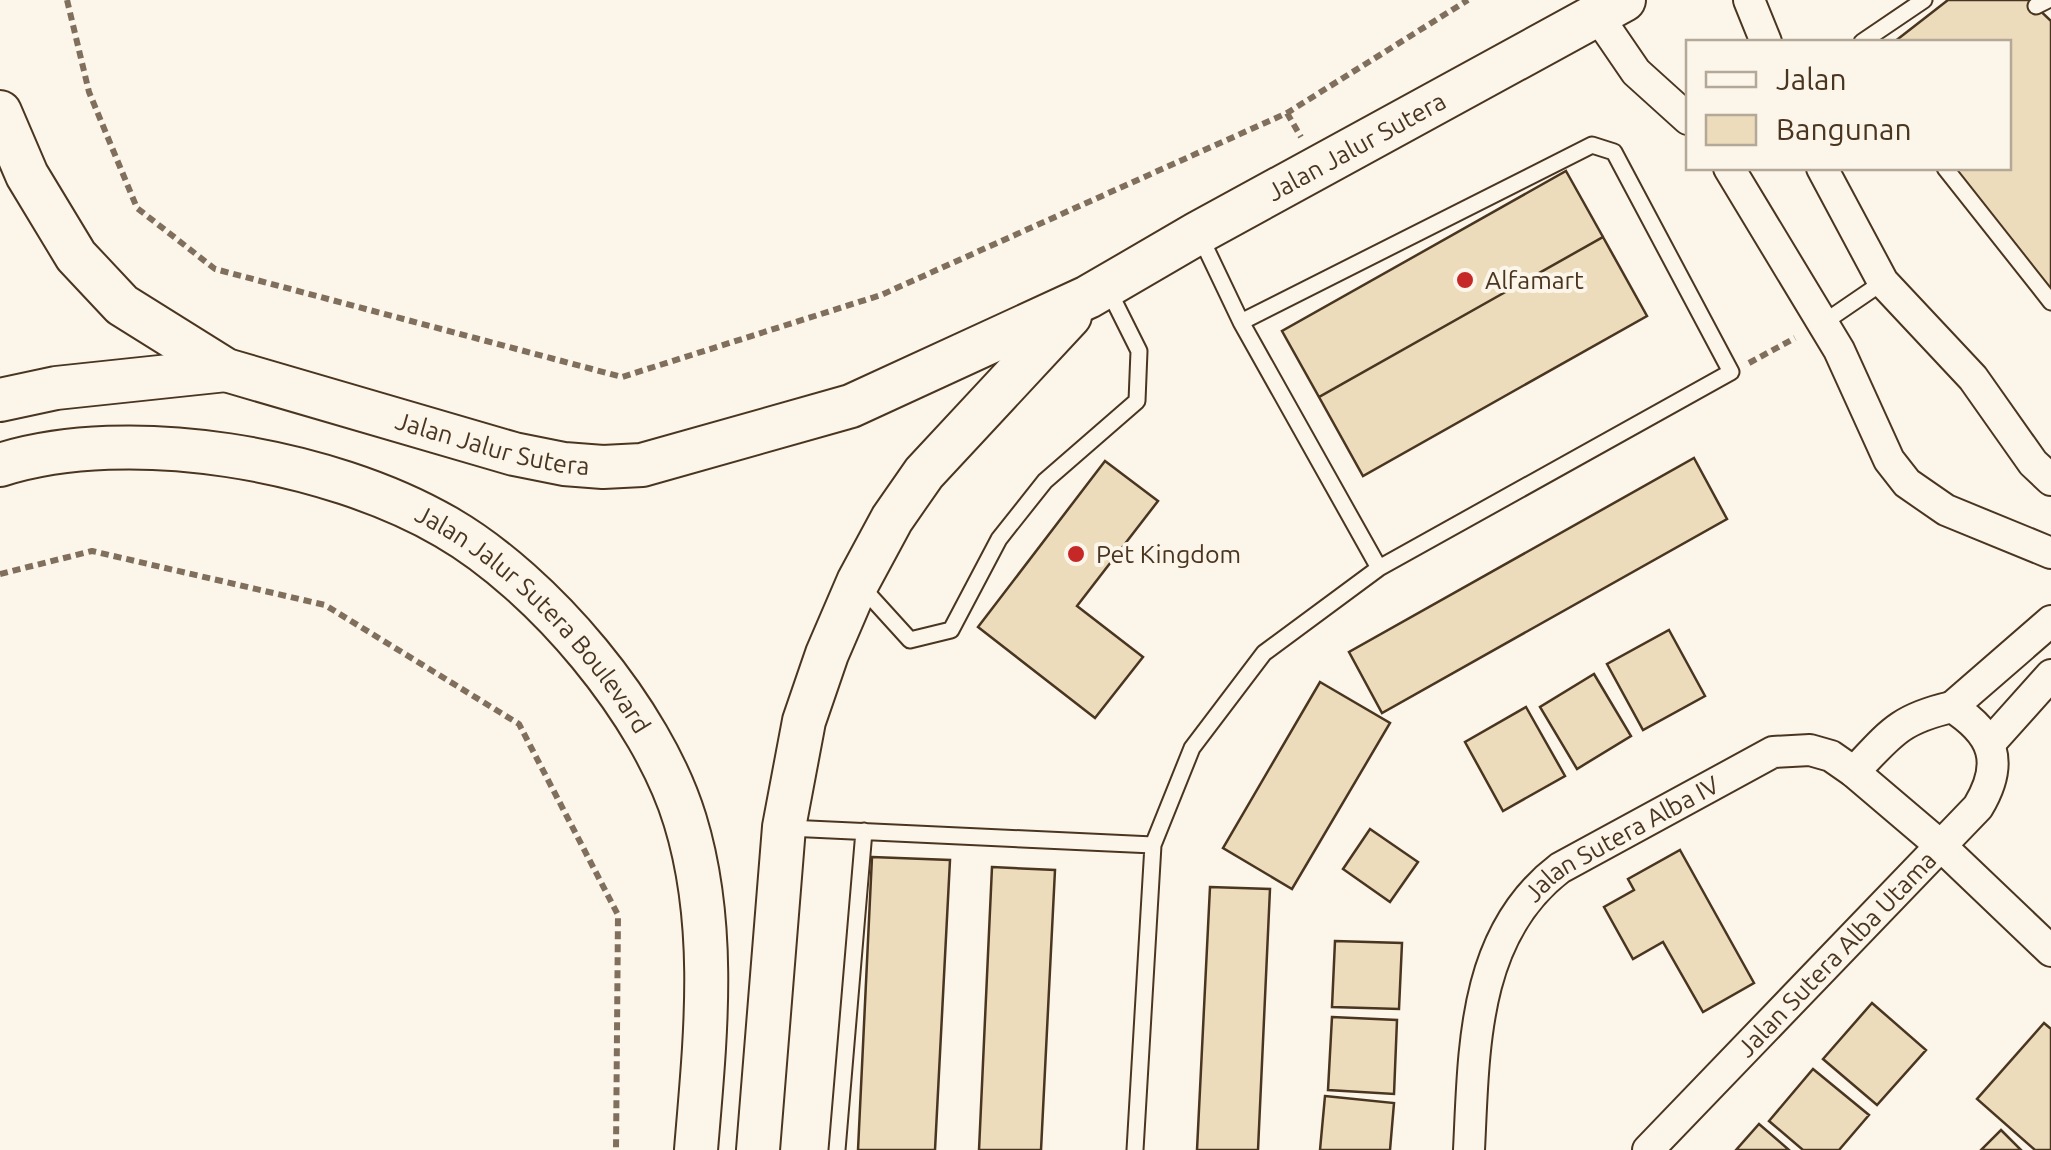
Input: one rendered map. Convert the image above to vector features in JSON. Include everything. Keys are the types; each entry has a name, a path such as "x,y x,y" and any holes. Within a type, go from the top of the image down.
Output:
{"main road":[{"name":"Jalan Jalur Sutera","path":"0,112 27,175 76,256 122,305 226,370 514,454 564,464 642,465 851,406 1097,292 1198,232 1611,8"},
{"name":"Jalan Jalur Sutera","path":"758,1150 784,827 804,721 827,654 858,582 892,519 924,473 972,417 1097,292"},
{"path":"0,400 56,388 226,370"},
{"name":"Jalan Jalur Sutera Boulevard","path":"0,466 24,458 113,447 221,452 375,492 448,528 541,598 608,676 650,741 684,818 698,876 707,998 696,1150"}],"street":[{"path":"1749,0 1765,40"},
{"path":"1611,8 1636,72 1686,117"},
{"path":"1730,170 1839,350 1889,460 1907,483 1946,510 2051,553"},
{"path":"1823,170 1883,282 1973,378 2033,463 2051,480"},
{"path":"1854,772 1896,728 1926,713 1952,707 2051,621"},
{"path":"1952,707 1973,720 1990,742 2051,675"},
{"name":"Jalan Sutera Alba Utama","path":"1648,1150 1978,807 1990,786 1990,742"},
{"name":"Jalan Sutera Alba IV","path":"1469,1150 1475,1033 1490,969 1535,887 1560,868 1773,752 1810,750 1831,756 1854,772 1941,846 2051,952"}],"lane":[{"path":"1865,40 1924,0"},
{"path":"1135,1150 1154,845 1192,748 1264,653 1379,568 1732,372 1614,152 1592,144 1241,322"},
{"path":"1947,170 2051,302"},
{"path":"1198,232 1241,322 1379,568"},
{"path":"1822,324 1883,282"},
{"path":"858,582 910,640 951,630 999,538 1045,481 1138,401 1139,352 1097,292"},
{"path":"784,827 1154,845"},
{"path":"838,1150 864,831"}],"path":[{"path":"67,0 89,92 137,208 215,269 622,377 899,287 1286,112 1468,0"},
{"path":"1732,372 1822,324"},
{"path":"0,574 92,551 325,606 519,724 618,915 616,1150"}],"building":[{"path":"1948,0 2029,0 2051,21 2051,290 1956,170 2011,170 2011,40 1897,40"},
{"path":"1566,171 1603,237 1319,397 1282,331"},
{"path":"1603,237 1647,316 1363,476 1319,397"},
{"path":"1694,458 1727,519 1382,713 1349,652"},
{"name":"Pet Kingdom","path":"1105,461 1158,501 1077,606 1143,657 1095,718 978,627"},
{"path":"1669,630 1705,696 1643,730 1607,664"},
{"path":"1594,674 1631,736 1577,769 1540,707"},
{"path":"1320,682 1390,723 1292,889 1223,848"},
{"path":"1526,707 1565,776 1503,811 1465,742"},
{"path":"1370,829 1418,862 1390,902 1343,869"},
{"path":"1680,850 1754,983 1703,1012 1663,942 1633,959 1604,907 1634,890 1628,879"},
{"path":"872,857 950,860 935,1150 858,1150"},
{"path":"992,867 1055,870 1041,1150 979,1150"},
{"path":"1210,887 1270,889 1258,1150 1197,1150"},
{"path":"1335,941 1402,943 1399,1009 1332,1007"},
{"path":"1872,1003 1926,1050 1877,1105 1823,1059"},
{"path":"1332,1017 1397,1020 1394,1094 1328,1090"},
{"path":"2044,1023 2051,1029 2051,1150 2035,1150 1977,1099"},
{"path":"1813,1069 1869,1115 1839,1150 1803,1150 1769,1121"},
{"path":"1325,1096 1394,1103 1390,1150 1320,1150"},
{"path":"1759,1124 1789,1150 1736,1150"},
{"path":"2001,1130 2021,1150 1981,1150"}],"place":[{"name":"Alfamart","path":"1465,280"},
{"name":"Pet Kingdom","path":"1076,554"}]}
